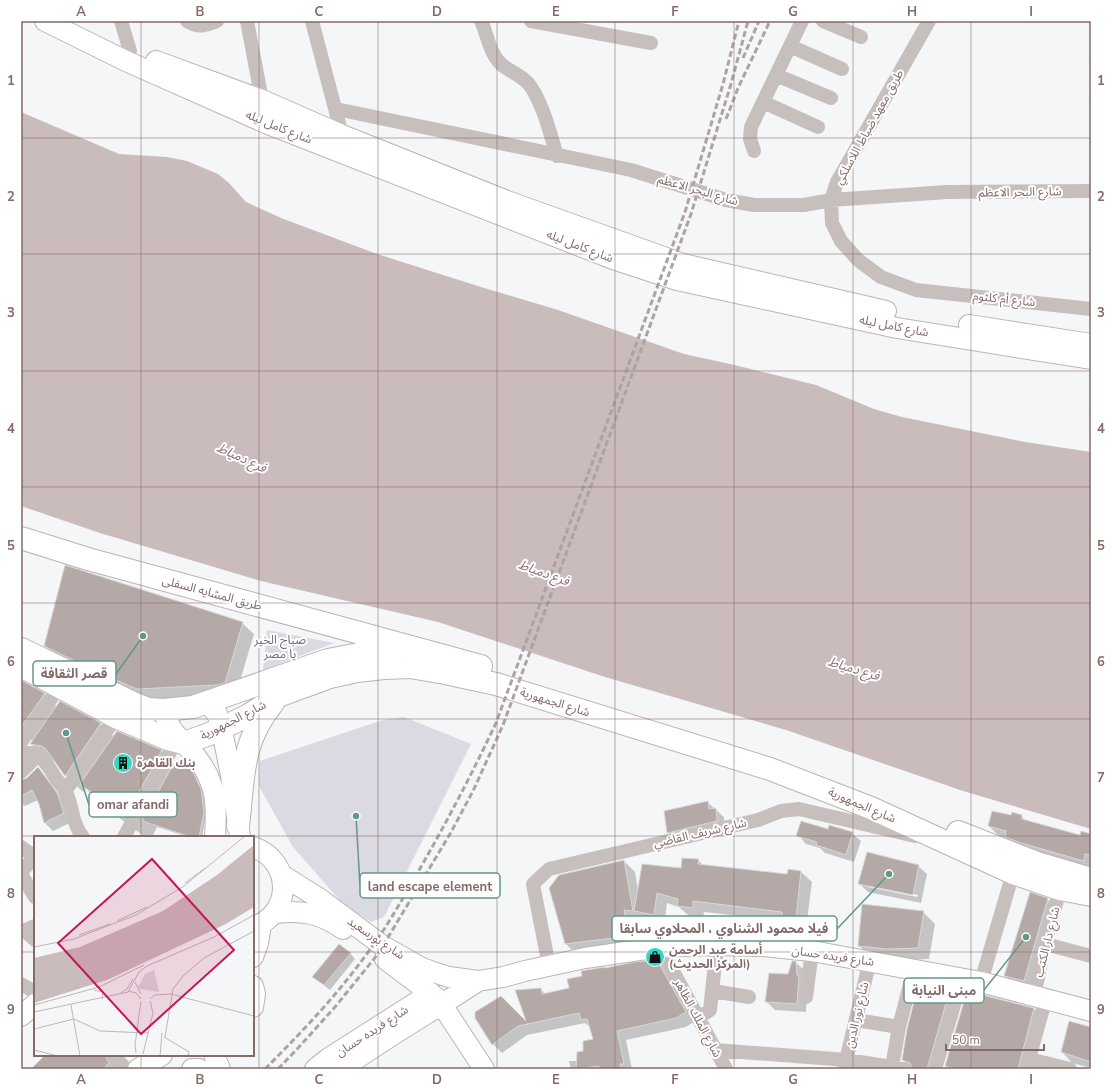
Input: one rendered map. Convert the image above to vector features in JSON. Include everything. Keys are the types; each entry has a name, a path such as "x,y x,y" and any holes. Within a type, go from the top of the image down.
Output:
{"main road":[{"name":"طريق المشايه السفلى","path":"21,538 88,559 403,646"},
{"name":"شارع الجمهورية","path":"21,649 133,703 148,709 164,710 193,707 328,660 403,646 499,671 774,756 832,778 1016,856 1091,879"},
{"path":"21,666 116,717 168,739 180,742"},
{"name":"شارع الجمهورية","path":"180,742 207,735 247,716 281,695 330,678 357,671 410,667 496,684 770,769 871,808 1013,873 1060,889 1091,895"},
{"path":"239,832 244,767 250,742 263,716 281,695"}],"street":[{"name":"شارع كامل ليله","path":"45,21 96,46 264,110 342,134 507,202 683,264 901,315 1091,344"},
{"path":"121,21 130,51"},
{"path":"187,21 193,25 202,26 217,21"},
{"path":"247,21 264,110"},
{"path":"312,21 342,134"},
{"path":"481,21 490,47 495,56 502,65 524,78 531,86 539,102 557,156"},
{"path":"531,21 555,23 651,43"},
{"path":"754,151 750,139 751,126 802,21"},
{"path":"823,21 861,37"},
{"name":"طريق معهد ضباط اللاسلكي","path":"916,290 881,277 858,260 841,241 832,223 831,200 837,182 929,21"},
{"name":"شارع كامل ليله","path":"96,46 130,51 613,259 677,280 898,328 1091,359"},
{"path":"790,46 842,69"},
{"path":"776,74 831,98"},
{"path":"763,102 818,127"},
{"name":"شارع البحر الاعظم","path":"336,109 557,156 631,170 726,200 754,205 804,205 831,200 947,192 1091,191"},
{"name":"شارع أم كلثوم","path":"916,290 1091,309"},
{"path":"21,742 59,687"},
{"path":"207,702 218,714 231,775 239,832"},
{"path":"164,710 166,720 171,729 180,742 197,758 207,773 214,790 216,807 215,836"},
{"path":"66,790 116,717"},
{"path":"125,836 180,742"},
{"path":"21,752 39,754 52,770 57,780 66,790 73,816 83,836"},
{"path":"21,772 39,754"},
{"name":"شارع شريف القاضي","path":"549,966 533,884 550,869 758,820 781,811 799,809 953,845"},
{"path":"21,847 33,857 32,861 21,873 34,895"},
{"path":"254,847 266,853 276,863 282,875 284,888 281,901 263,922 254,954"},
{"path":"935,1069 972,980 1013,873"},
{"name":"شارع بورسعيد","path":"282,875 320,899 383,946 422,968 449,977 478,981"},
{"name":"شارع دار الكتب","path":"1028,1064 1040,997 1046,944 1060,889"},
{"name":"شارع بورسعيد","path":"263,922 291,911 308,912 324,917 359,940 437,999"},
{"path":"27,930 34,939"},
{"path":"1046,944 1091,956"},
{"path":"698,1018 710,1010 717,945"},
{"name":"شارع فريده حسان","path":"478,981 503,977 585,958 660,947 717,945 762,946 812,951 870,960 972,980 1091,1011"},
{"name":"شارع الملك الظاهر","path":"660,947 726,1069"},
{"path":"806,997 812,951"},
{"name":"شارع نور الدين","path":"845,1065 870,960"},
{"path":"715,1050 845,1065 898,1068 899,1028 914,969"},
{"path":"478,981 437,999 484,1069"},
{"path":"21,984 34,991"},
{"path":"254,990 254,1000"},
{"path":"713,992 748,997"},
{"name":"شارع فريده حسان","path":"315,1069 329,1058 437,999"},
{"name":"شارع فريده حسان","path":"342,1069 437,999"},
{"path":"21,1016 34,1005"},
{"path":"856,1020 899,1028"},
{"path":"114,1056 126,1069"},
{"path":"215,1056 220,1069"},
{"path":"1028,1064 1070,1069"},
{"path":"192,1069 199,1069"}],"green space":[{"name":"صباح الخير يا مصر","path":"267,630 334,643 263,670"},
{"path":"404,717 471,744 384,917 371,922 344,905 293,847 259,786 260,761 383,720"}],"water":[{"name":"فرع دمياط","path":"21,112 119,154 167,157 187,161 218,174 229,183 246,202 281,218 377,254 558,310 684,354 816,385 874,409 902,417 1025,442 1091,452 1091,829 963,791 786,730 605,677 438,622 261,581 100,533 21,506"}],"building":[{"path":"65,565 243,622 225,683 217,685 137,689 44,646"},
{"path":"21,680 45,693 21,727"},
{"path":"60,701 101,723 65,776 45,748 30,744"},
{"name":"بنك القاهرة","path":"117,731 162,750 125,817 80,784"},
{"path":"181,763 188,765 201,789 204,812 199,836 188,836 142,821 173,765"},
{"path":"38,767 57,793 64,813 44,823 39,804 32,790 21,796 21,780 27,778"},
{"path":"708,801 709,809 716,808 717,821 667,833 664,811"},
{"path":"992,811 1011,815 1012,812 1022,815 1022,819 1080,835 1081,831 1091,834 1091,855 1085,854 1084,861 1005,837 1006,831 988,826"},
{"path":"801,821 828,829 829,825 853,832 846,855 816,845 817,842 796,836"},
{"path":"867,852 919,865 913,895 858,884"},
{"path":"682,858 699,859 698,864 787,874 788,869 801,871 796,918 782,916 782,912 693,901 693,908 677,906 678,899 657,893 654,915 634,911 642,864 681,868"},
{"path":"624,860 633,911 624,910 629,936 565,944 549,888 559,875"},
{"path":"1030,892 1048,898 1024,981 1004,976"},
{"path":"862,904 924,911 918,948 888,949 858,946"},
{"path":"339,944 351,953 324,985 312,977"},
{"path":"657,960 686,1012 676,1018 617,1031 624,1064 620,1064 621,1069 599,1069 599,1066 576,1069 577,1052 583,1051 583,1041 593,1039 587,1019 581,1020 579,1013 518,1026 492,1045 475,1018 475,1012 501,996 526,1021 515,990 541,988 542,994 569,988 567,979 582,976 581,971 634,962"},
{"path":"792,961 796,961 797,975 799,975 797,1004 765,1002 769,973 788,974"},
{"path":"918,986 950,989 927,1069 912,1069 910,1063 902,1060 907,1029"},
{"path":"967,991 1034,1008 1018,1069 956,1069 945,1066"},
{"path":"1069,1021 1091,1027 1091,1062 1061,1052"},
{"path":"44,1056 106,1056 109,1063 103,1069 31,1069"}],"railway":[{"path":"265,1069 334,996 382,933 445,824 496,723 685,212 723,84 739,21"},
{"path":"278,1069 335,1007 378,954 450,834 473,791 503,725 691,214 731,84 748,21"},
{"path":"743,58 759,21"},
{"path":"726,119 738,88 770,21"}],"place":[{"name":"قصر الثقافة","path":"143,636"},
{"name":"omar afandi","path":"66,733"},
{"name":"بنك القاهرة","path":"123,763"},
{"name":"land escape element","path":"356,816"},
{"name":"فيلا محمود الشناوي ، المحلاوي سابقا","path":"889,874"},
{"name":"مبنى النيابة","path":"1026,937"},
{"name":"أسامة عبد الرحمن (المركز الحديث)","path":"655,957"}]}
